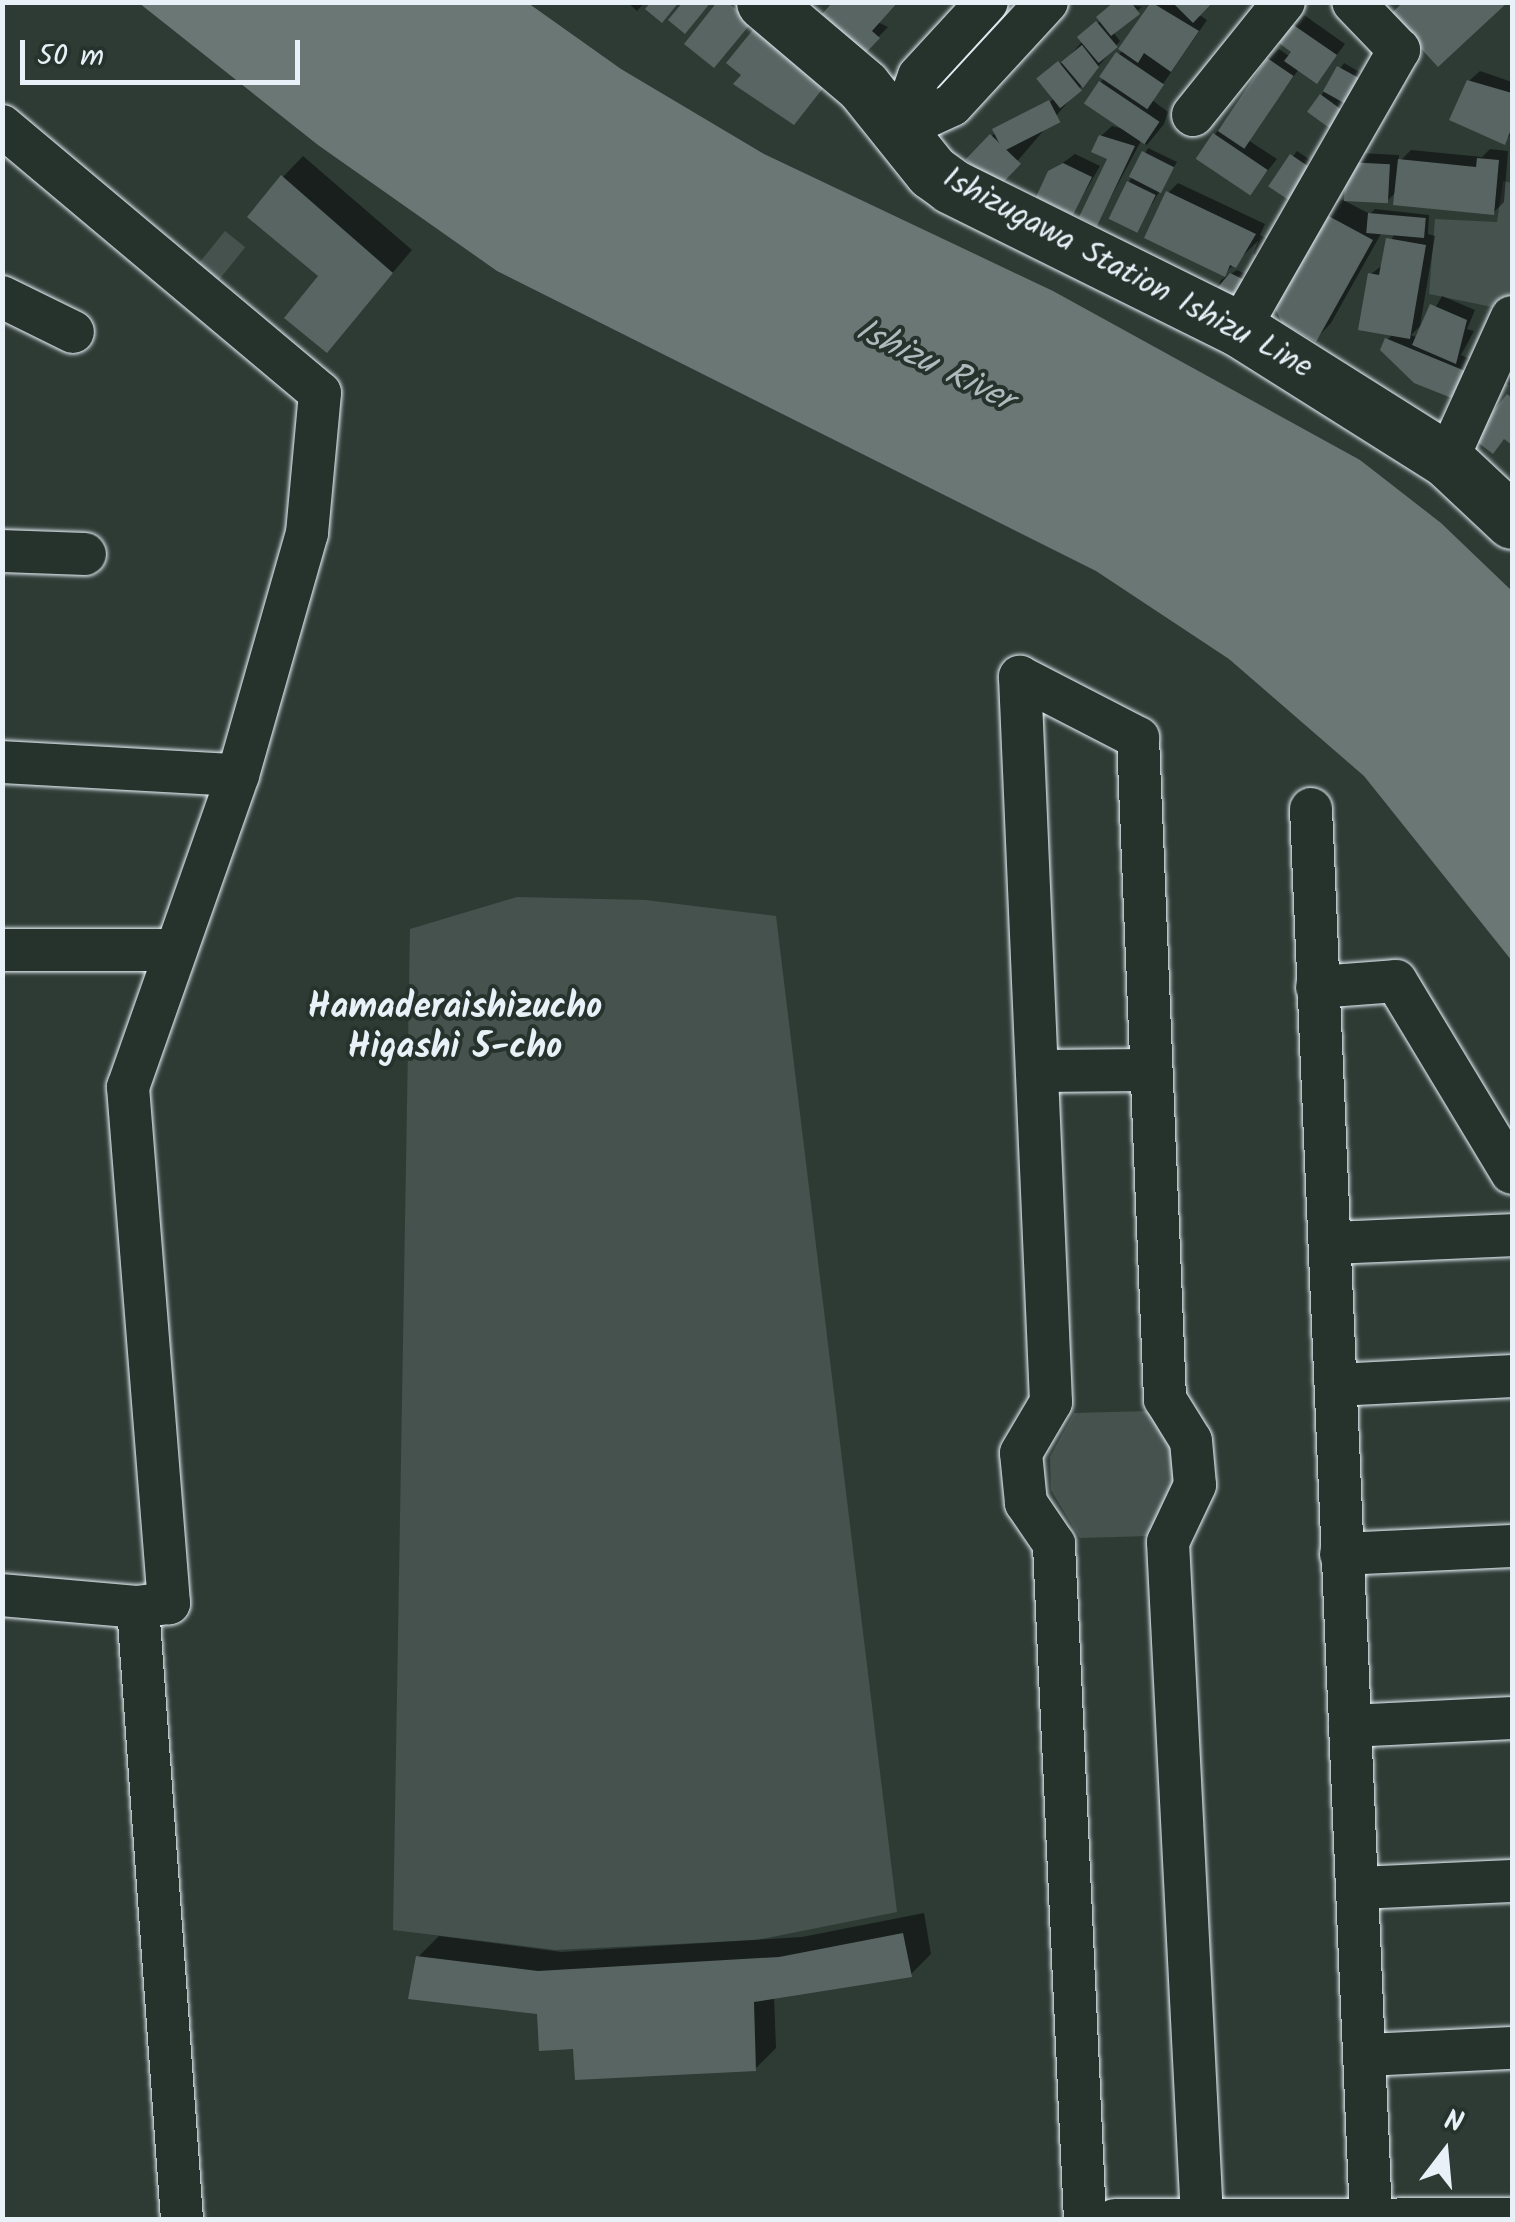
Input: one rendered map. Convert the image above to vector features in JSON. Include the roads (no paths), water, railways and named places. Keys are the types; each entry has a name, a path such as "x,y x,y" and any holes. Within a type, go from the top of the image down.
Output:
{"main road":[{"name":"Ishizugawa Station Ishizu Line","path":"764,2 862,86 951,186 1240,329 1447,460 1512,520"}],"street":[{"path":"900,129 920,76 987,2"},
{"path":"900,129 952,105 1047,2"},
{"path":"1193,115 1284,2"},
{"path":"1240,329 1398,50 1353,2"},
{"path":"2,126 320,393 307,533 238,774 128,1086 169,1603 138,1607 2,1595"},
{"path":"2,297 74,332"},
{"path":"1447,460 1512,316"},
{"path":"2,552 84,554"},
{"path":"1085,2220 1054,1544 1026,1502 1021,1453 1051,1402 1020,677 1138,738 1165,1399 1191,1441 1195,1485 1168,1542 1202,2216"},
{"path":"2,762 238,774"},
{"path":"1311,809 1371,2219"},
{"path":"2,950 176,950"},
{"path":"1317,987 1396,981 1512,1172"},
{"path":"1037,1071 1151,1070"},
{"path":"1330,1243 1512,1235"},
{"path":"1337,1385 1512,1376"},
{"path":"1341,1554 1512,1546"},
{"path":"138,1607 182,2220"},
{"path":"1350,1726 1512,1718"},
{"path":"1358,1888 1512,1881"},
{"path":"1367,2055 1512,2048"},
{"path":"1115,2220 1202,2216 1512,2219"}],"water":[{"name":"Ishizu River","path":"139,3 528,3 621,69 764,154 1053,291 1360,460 1441,523 1512,591 1512,961 1364,776 1229,659 1096,571 497,271 318,145"}],"district":[{"name":"Hamaderaishizucho Higashi 5-cho","path":"455,1028"}]}
